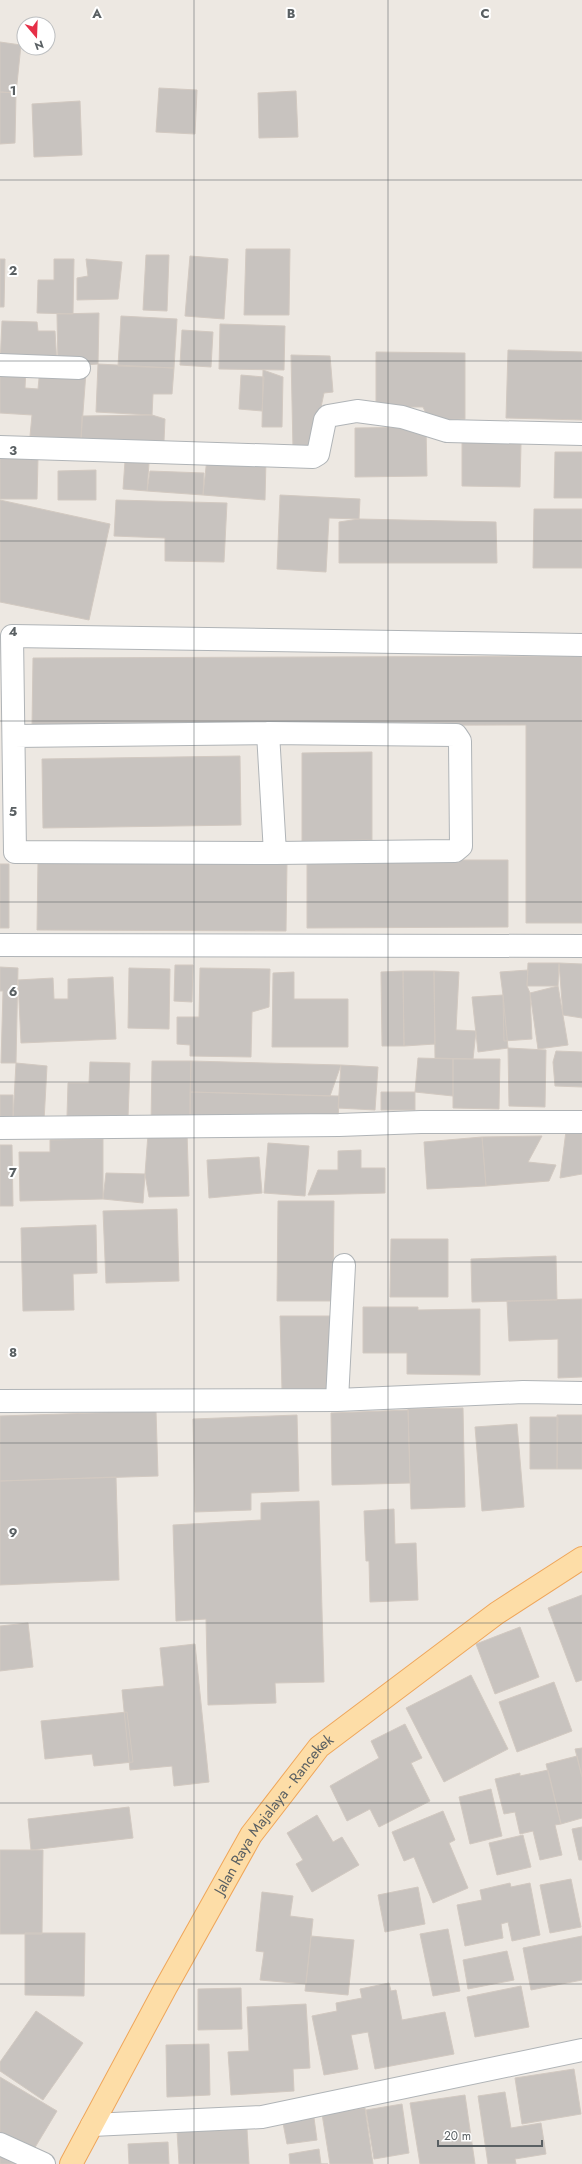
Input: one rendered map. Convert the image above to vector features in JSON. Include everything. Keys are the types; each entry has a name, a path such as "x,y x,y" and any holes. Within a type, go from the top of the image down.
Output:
{"main road":[{"name":"Jalan Raya Majalaya - Rancekek","path":"71,2164 166,1987 251,1835 319,1747 497,1613 582,1558"}],"street":[{"path":"0,366 79,368"},
{"path":"0,446 313,457 318,454 325,420 328,416 357,411 402,417 447,431 582,434"},
{"path":"14,736 268,733 456,735 460,741 461,846 455,851 275,853 15,852 14,736 6,635 582,645"},
{"path":"268,733 275,853"},
{"path":"0,945 582,946"},
{"path":"0,1128 339,1125 421,1122 582,1122"},
{"path":"337,1400 344,1265"},
{"path":"0,1401 337,1400 523,1392 582,1393"},
{"path":"92,2125 262,2117 582,2050"},
{"path":"0,2144 44,2164"}],"building":[{"path":"0,42 16,44 16,56 20,56 16,93 0,92"},
{"path":"159,88 197,90 195,134 156,132"},
{"path":"296,91 298,137 259,138 258,93"},
{"path":"0,92 16,93 15,143 0,144"},
{"path":"80,101 82,155 34,157 32,104"},
{"path":"246,249 290,249 289,315 244,315"},
{"path":"146,255 169,255 167,311 143,310"},
{"path":"190,256 228,259 224,319 185,316"},
{"path":"0,259 5,259 4,307 0,307"},
{"path":"54,259 74,259 73,314 37,313 38,280 54,280"},
{"path":"86,259 122,262 118,299 77,300 77,278 88,276"},
{"path":"99,313 98,364 58,367 57,314"},
{"path":"121,316 177,319 174,368 118,366"},
{"path":"2,321 37,322 38,331 55,331 57,365 0,364"},
{"path":"220,324 285,326 284,370 219,369"},
{"path":"182,330 213,332 211,367 180,365"},
{"path":"508,350 582,352 582,420 506,418"},
{"path":"376,352 465,353 465,419 429,420 423,407 376,407"},
{"path":"291,355 330,356 333,392 324,393 313,445 293,449"},
{"path":"98,364 174,368 172,394 153,394 152,415 96,412"},
{"path":"0,367 26,369 25,388 38,389 40,368 86,372 81,439 30,436 32,415 0,413"},
{"path":"263,370 283,377 282,427 262,427"},
{"path":"241,375 264,377 262,411 239,409"},
{"path":"152,415 165,419 164,441 81,439 82,416"},
{"path":"426,427 427,476 355,477 355,428"},
{"path":"462,442 521,444 520,487 462,486"},
{"path":"555,452 582,452 582,498 554,498"},
{"path":"0,458 38,458 37,499 0,499"},
{"path":"207,458 266,459 265,500 203,495"},
{"path":"125,461 149,463 147,491 123,489"},
{"path":"96,470 96,500 58,500 58,471"},
{"path":"150,471 204,473 203,495 147,491"},
{"path":"280,495 360,499 359,519 329,518 326,572 277,569"},
{"path":"0,500 110,524 89,620 0,602"},
{"path":"116,500 227,503 224,562 165,561 165,538 114,536"},
{"path":"534,509 582,509 582,568 533,568"},
{"path":"359,519 496,522 497,563 339,563 339,522"},
{"path":"582,656 582,923 526,923 526,725 32,726 33,658"},
{"path":"372,752 372,840 302,841 302,753"},
{"path":"240,756 241,825 43,828 42,759"},
{"path":"307,860 508,860 508,927 307,928"},
{"path":"38,861 287,862 286,931 37,930"},
{"path":"0,864 9,864 9,928 0,928"},
{"path":"528,963 559,963 558,986 527,986"},
{"path":"559,963 582,964 582,1018 563,1015"},
{"path":"175,965 193,965 192,1002 174,1001"},
{"path":"0,967 18,968 16,1063 1,1063 3,991 0,991"},
{"path":"129,968 170,969 169,1029 128,1028"},
{"path":"200,968 270,969 269,1007 252,1012 251,1057 190,1056 190,1045 177,1044 177,1017 199,1017"},
{"path":"528,970 527,986 530,993 532,1039 504,1041 503,995 500,972"},
{"path":"403,971 434,971 435,1044 404,1046"},
{"path":"403,971 404,1046 382,1046 381,972"},
{"path":"434,971 459,972 456,1030 476,1031 473,1059 435,1058"},
{"path":"294,972 294,999 348,999 348,1047 272,1047 273,973"},
{"path":"113,977 116,1039 21,1043 18,980 53,978 54,999 68,999 68,979"},
{"path":"558,986 568,1045 538,1049 530,993"},
{"path":"503,995 508,1048 478,1052 472,997"},
{"path":"508,1048 546,1050 545,1107 509,1106"},
{"path":"556,1051 582,1052 582,1087 555,1086 553,1062"},
{"path":"418,1058 453,1059 453,1096 415,1092"},
{"path":"453,1059 500,1059 499,1109 453,1108"},
{"path":"152,1061 191,1061 190,1125 151,1125"},
{"path":"191,1061 341,1065 330,1096 190,1092"},
{"path":"90,1062 130,1063 128,1118 67,1116 68,1083 89,1083"},
{"path":"16,1063 47,1066 44,1121 13,1119"},
{"path":"341,1065 378,1067 375,1110 338,1108"},
{"path":"190,1092 339,1096 338,1124 190,1125"},
{"path":"381,1092 415,1092 415,1110 381,1110"},
{"path":"0,1095 13,1095 13,1127 0,1127"},
{"path":"566,1131 582,1133 582,1174 560,1178"},
{"path":"187,1132 189,1196 149,1197 145,1174 148,1134"},
{"path":"542,1136 528,1162 556,1165 549,1181 486,1186 482,1137"},
{"path":"482,1137 486,1186 427,1189 424,1142"},
{"path":"103,1139 103,1199 20,1201 19,1152 50,1152 50,1140"},
{"path":"268,1143 309,1146 305,1196 264,1193"},
{"path":"0,1145 12,1145 13,1206 0,1206"},
{"path":"361,1150 361,1168 385,1168 385,1193 308,1195 318,1170 338,1170 338,1151"},
{"path":"259,1157 262,1193 209,1198 207,1160"},
{"path":"106,1173 145,1174 143,1203 103,1199"},
{"path":"278,1201 334,1201 333,1301 277,1301"},
{"path":"177,1209 179,1281 106,1283 103,1211"},
{"path":"96,1225 97,1273 73,1274 74,1310 23,1311 21,1228"},
{"path":"391,1239 448,1239 448,1297 390,1297"},
{"path":"556,1256 557,1300 472,1302 471,1259"},
{"path":"582,1299 582,1377 558,1378 558,1339 509,1341 507,1301"},
{"path":"363,1307 418,1307 418,1310 480,1309 480,1375 407,1374 407,1353 363,1353"},
{"path":"280,1316 337,1316 337,1389 282,1390"},
{"path":"463,1408 465,1507 411,1509 408,1409"},
{"path":"408,1410 410,1483 332,1485 331,1413"},
{"path":"156,1411 158,1476 0,1481 0,1416"},
{"path":"297,1415 299,1491 251,1493 251,1510 195,1512 193,1419"},
{"path":"557,1415 582,1415 582,1469 557,1469"},
{"path":"530,1417 558,1417 557,1469 530,1469"},
{"path":"517,1424 524,1507 482,1511 475,1427"},
{"path":"116,1477 119,1580 0,1585 0,1481"},
{"path":"319,1501 324,1682 275,1683 276,1703 208,1705 206,1619 176,1621 173,1525 261,1520 261,1503"},
{"path":"394,1509 395,1544 416,1543 418,1600 370,1602 369,1561 366,1561 364,1511"},
{"path":"582,1595 582,1680 576,1682 548,1608"},
{"path":"28,1623 33,1667 0,1671 0,1626"},
{"path":"520,1627 539,1677 495,1694 476,1644"},
{"path":"195,1644 209,1782 174,1786 172,1766 130,1770 122,1690 164,1686 160,1648"},
{"path":"471,1675 508,1749 444,1782 406,1708"},
{"path":"554,1682 572,1731 517,1752 499,1702"},
{"path":"127,1712 133,1762 94,1766 92,1754 45,1759 41,1721"},
{"path":"405,1724 422,1758 411,1763 430,1801 379,1827 370,1809 347,1821 330,1786 379,1758 371,1741"},
{"path":"582,1748 582,1777 575,1749"},
{"path":"577,1756 582,1777 582,1818 561,1824 546,1764"},
{"path":"548,1770 561,1824 555,1825 562,1855 540,1860 533,1831 520,1834 515,1812 504,1814 495,1779 520,1773 520,1776"},
{"path":"491,1789 502,1836 470,1844 459,1797"},
{"path":"129,1807 133,1838 31,1850 28,1819"},
{"path":"443,1811 455,1840 449,1843 468,1888 433,1903 414,1857 404,1861 392,1832"},
{"path":"317,1815 333,1842 342,1837 359,1865 312,1892 296,1864 303,1860 287,1833"},
{"path":"582,1827 582,1860 579,1860 572,1829"},
{"path":"523,1835 531,1867 497,1875 489,1843"},
{"path":"0,1850 43,1850 42,1934 0,1934"},
{"path":"571,1879 581,1927 550,1933 540,1885"},
{"path":"510,1883 511,1887 530,1883 540,1935 512,1941 508,1922 501,1924 503,1938 465,1946 457,1905 482,1900 480,1890"},
{"path":"418,1887 425,1924 385,1932 378,1895"},
{"path":"262,1892 293,1896 290,1916 313,1919 306,1984 260,1980 264,1952 256,1951"},
{"path":"448,1929 460,1991 433,1996 420,1934"},
{"path":"25,1933 85,1933 84,1996 25,1995"},
{"path":"311,1936 354,1940 348,1995 305,1991"},
{"path":"582,1936 582,1980 531,1990 523,1948"},
{"path":"507,1951 514,1980 468,1989 463,1960"},
{"path":"389,1983 391,1991 396,1990 402,2020 445,2012 454,2054 375,2069 368,2032 351,2035 358,2069 324,2075 312,2016 337,2011 336,2003 362,1998 360,1989"},
{"path":"521,1986 529,2027 475,2037 467,1997"},
{"path":"241,1988 242,2029 198,2030 198,1989"},
{"path":"306,2004 310,2068 293,2069 294,2091 231,2095 228,2052 249,2051 247,2007"},
{"path":"36,2011 83,2043 43,2100 0,2071 0,2062"},
{"path":"209,2044 210,2095 167,2097 166,2045"},
{"path":"574,2069 581,2114 522,2124 515,2078"},
{"path":"0,2077 57,2111 31,2154 0,2136"},
{"path":"505,2092 511,2128 541,2123 546,2154 515,2159 516,2164 488,2164 478,2096"},
{"path":"465,2095 475,2164 420,2164 410,2103"},
{"path":"402,2104 409,2153 374,2159 366,2110"},
{"path":"365,2108 373,2164 330,2164 322,2114"},
{"path":"314,2118 317,2140 287,2144 283,2123"},
{"path":"220,2129 220,2131 247,2129 249,2164 179,2164 177,2131"},
{"path":"168,2142 169,2164 129,2164 128,2144"},
{"path":"319,2149 321,2164 290,2164 289,2154"},
{"path":"0,2156 15,2164 0,2164"}]}
